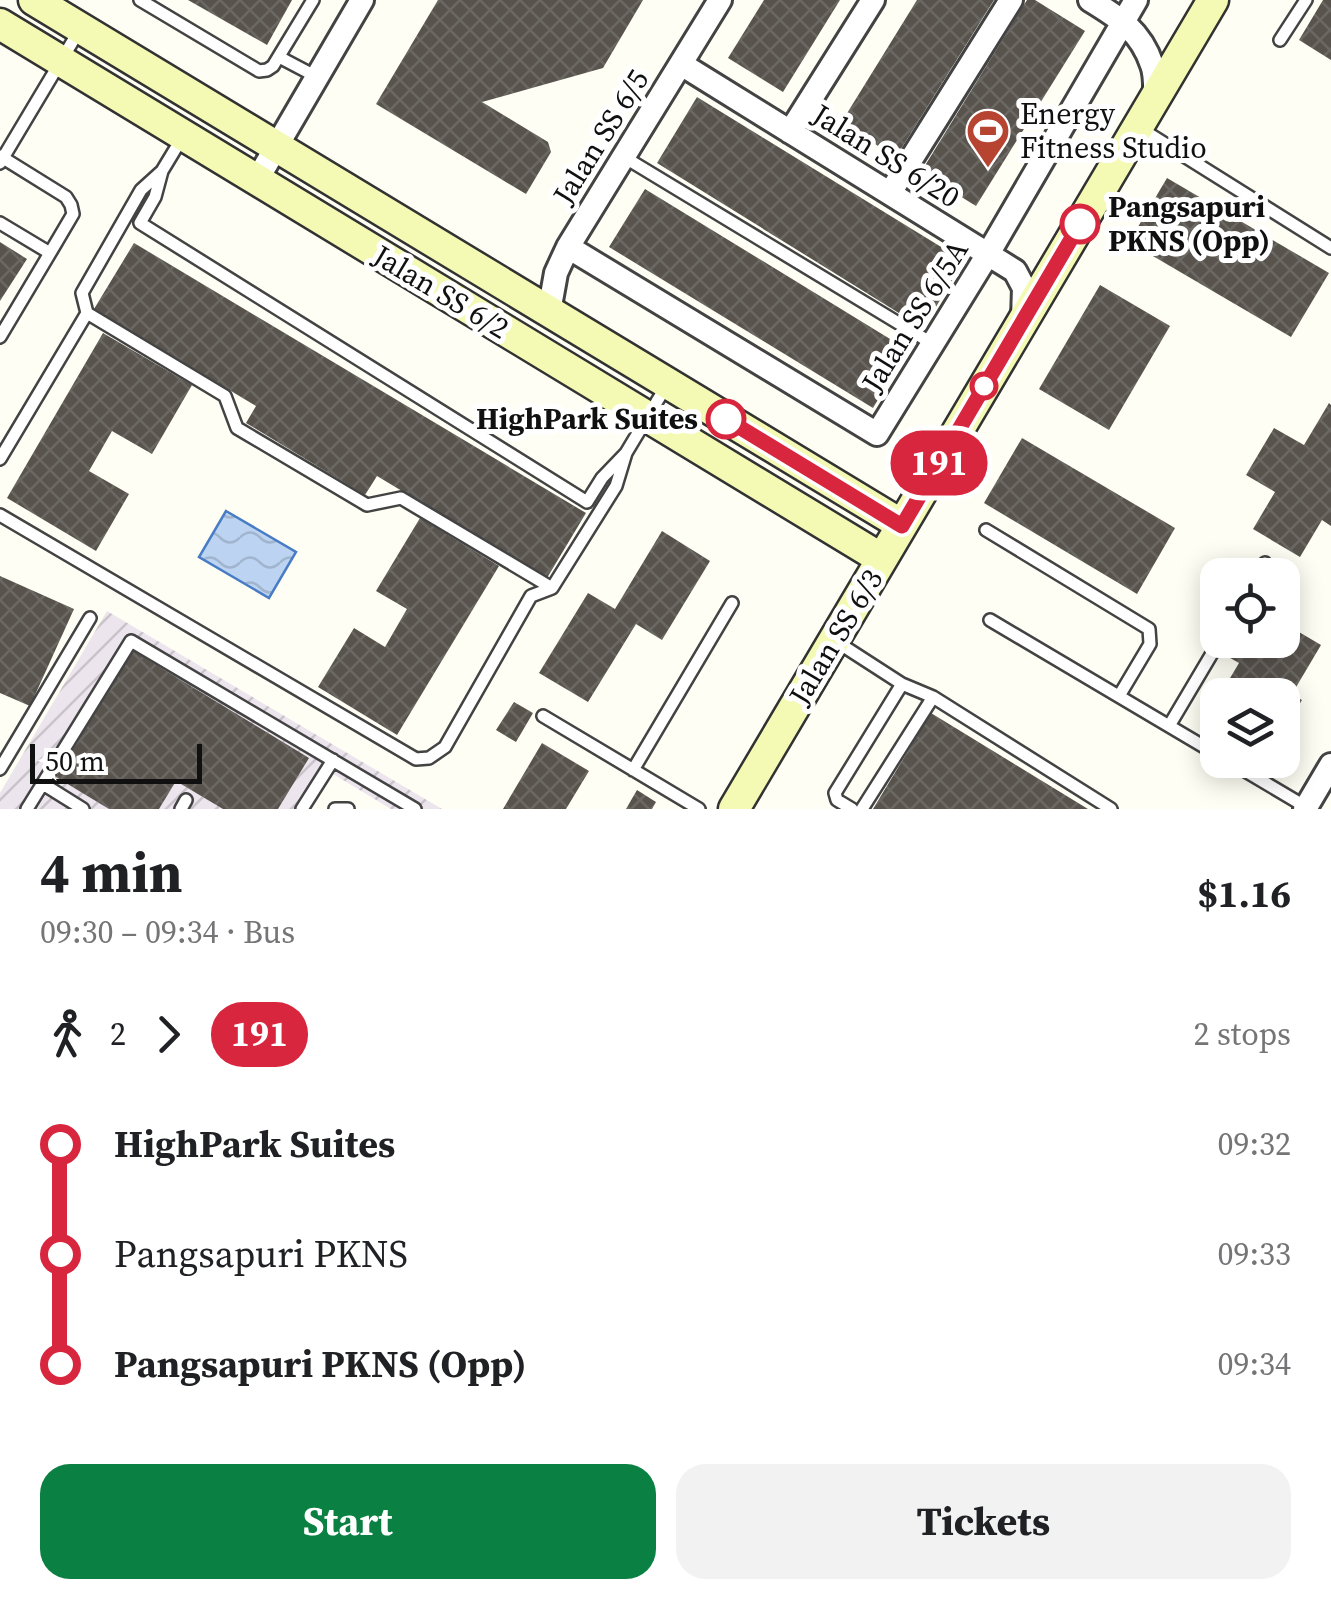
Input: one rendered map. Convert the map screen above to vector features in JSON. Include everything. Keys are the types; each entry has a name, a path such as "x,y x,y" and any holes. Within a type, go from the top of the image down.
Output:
{"street":[{"name":"Jalan SS 6/2","path":"34,0 902,526"},
{"path":"257,180 362,0"},
{"name":"Jalan SS 6/5","path":"549,312 556,273 568,247 720,0"},
{"path":"790,132 873,0"},
{"path":"890,193 1011,0"},
{"path":"1090,0 1130,10 1154,67 1155,98"},
{"name":"Jalan SS 6/3","path":"734,809 1214,0"},
{"name":"Jalan SS 6/5A","path":"568,247 877,434 988,254 1130,10"},
{"name":"Jalan SS 6/2","path":"0,24 882,559"},
{"name":"Jalan SS 6/20","path":"681,64 1016,271 1024,288 1023,322"},
{"path":"1306,808 1331,765"}],"lane":[{"path":"140,0 259,71 267,70 279,57 313,0"},
{"path":"1280,40 1306,0"},
{"path":"0,336 73,214 66,198 1,159 81,28"},
{"path":"279,57 317,77"},
{"path":"1138,127 1331,248"},
{"path":"183,136 162,171 155,197 140,223 588,502 602,478 626,453 668,384"},
{"path":"624,157 933,344"},
{"path":"0,460 87,313 82,292 141,190 162,171"},
{"path":"0,223 50,253"},
{"path":"87,313 225,396 238,428 350,495 367,504 401,498 552,588"},
{"path":"0,515 416,760 429,758 445,746 532,596 552,588 616,486 626,453"},
{"path":"986,530 1149,629 1150,644 1119,696"},
{"path":"633,770 732,603"},
{"path":"0,768 90,618"},
{"path":"990,620 1200,744"},
{"path":"834,640 902,684 933,697 1110,809"},
{"path":"27,809 131,641 415,809"},
{"path":"1169,726 1209,658"},
{"path":"852,809 837,800 835,793 902,684"},
{"path":"862,809 933,697"},
{"path":"542,716 699,809"},
{"path":"302,809 333,760"},
{"path":"1257,778 1306,808"},
{"path":"42,784 83,809"},
{"path":"335,809 348,809"}],"shaded area":[{"path":"107,611 442,809 391,809 333,774 310,809 0,809 0,793"}],"water":[{"path":"226,511 296,552 269,598 199,557"}],"building":[{"path":"188,0 292,0 267,45"},
{"path":"438,0 643,0 603,68 482,102 548,142 551,152 526,194 376,104"},
{"path":"764,0 840,0 783,92 728,58"},
{"path":"917,0 994,0 896,157 841,123"},
{"path":"1027,0 1035,0 1085,31 976,206 921,172"},
{"path":"1323,0 1331,0 1331,60 1299,40"},
{"path":"697,97 964,261 923,328 657,163"},
{"path":"1167,178 1329,273 1291,337 1129,242"},
{"path":"645,189 908,350 873,408 609,247"},
{"path":"0,242 27,259 0,301"},
{"path":"134,243 586,513 547,578 377,476 365,495 246,423 256,406 94,309"},
{"path":"1100,285 1170,326 1109,430 1039,389"},
{"path":"103,333 192,385 152,454 112,431 89,471 129,494 96,551 7,498"},
{"path":"1329,403 1331,526 1322,520 1300,557 1253,529 1275,492 1246,475 1274,428 1304,445"},
{"path":"1022,438 1175,528 1137,594 984,503"},
{"path":"420,518 499,566 397,735 318,687 354,628 385,647 407,609 376,591"},
{"path":"662,531 710,561 662,640 636,624 588,702 539,673 588,593 615,609"},
{"path":"0,576 74,609 30,706 0,693"},
{"path":"1300,633 1321,645 1300,680 1230,678 1239,663 1230,658 1300,658"},
{"path":"133,651 309,758 278,809 223,809 176,781 159,809 109,809 56,777"},
{"path":"514,702 533,713 516,742 496,730"},
{"path":"931,713 1088,809 873,809"},
{"path":"542,743 589,771 566,809 503,809"},
{"path":"637,790 656,802 652,809 626,809"}],"bus line":[{"name":"191","path":"726,419 902,526 1080,224"}],"place":[{"name":"Energy Fitness Studio","path":"988,169"},
{"name":"Pangsapuri PKNS (Opp)","path":"1080,224"},
{"name":"HighPark Suites","path":"726,419"}]}
